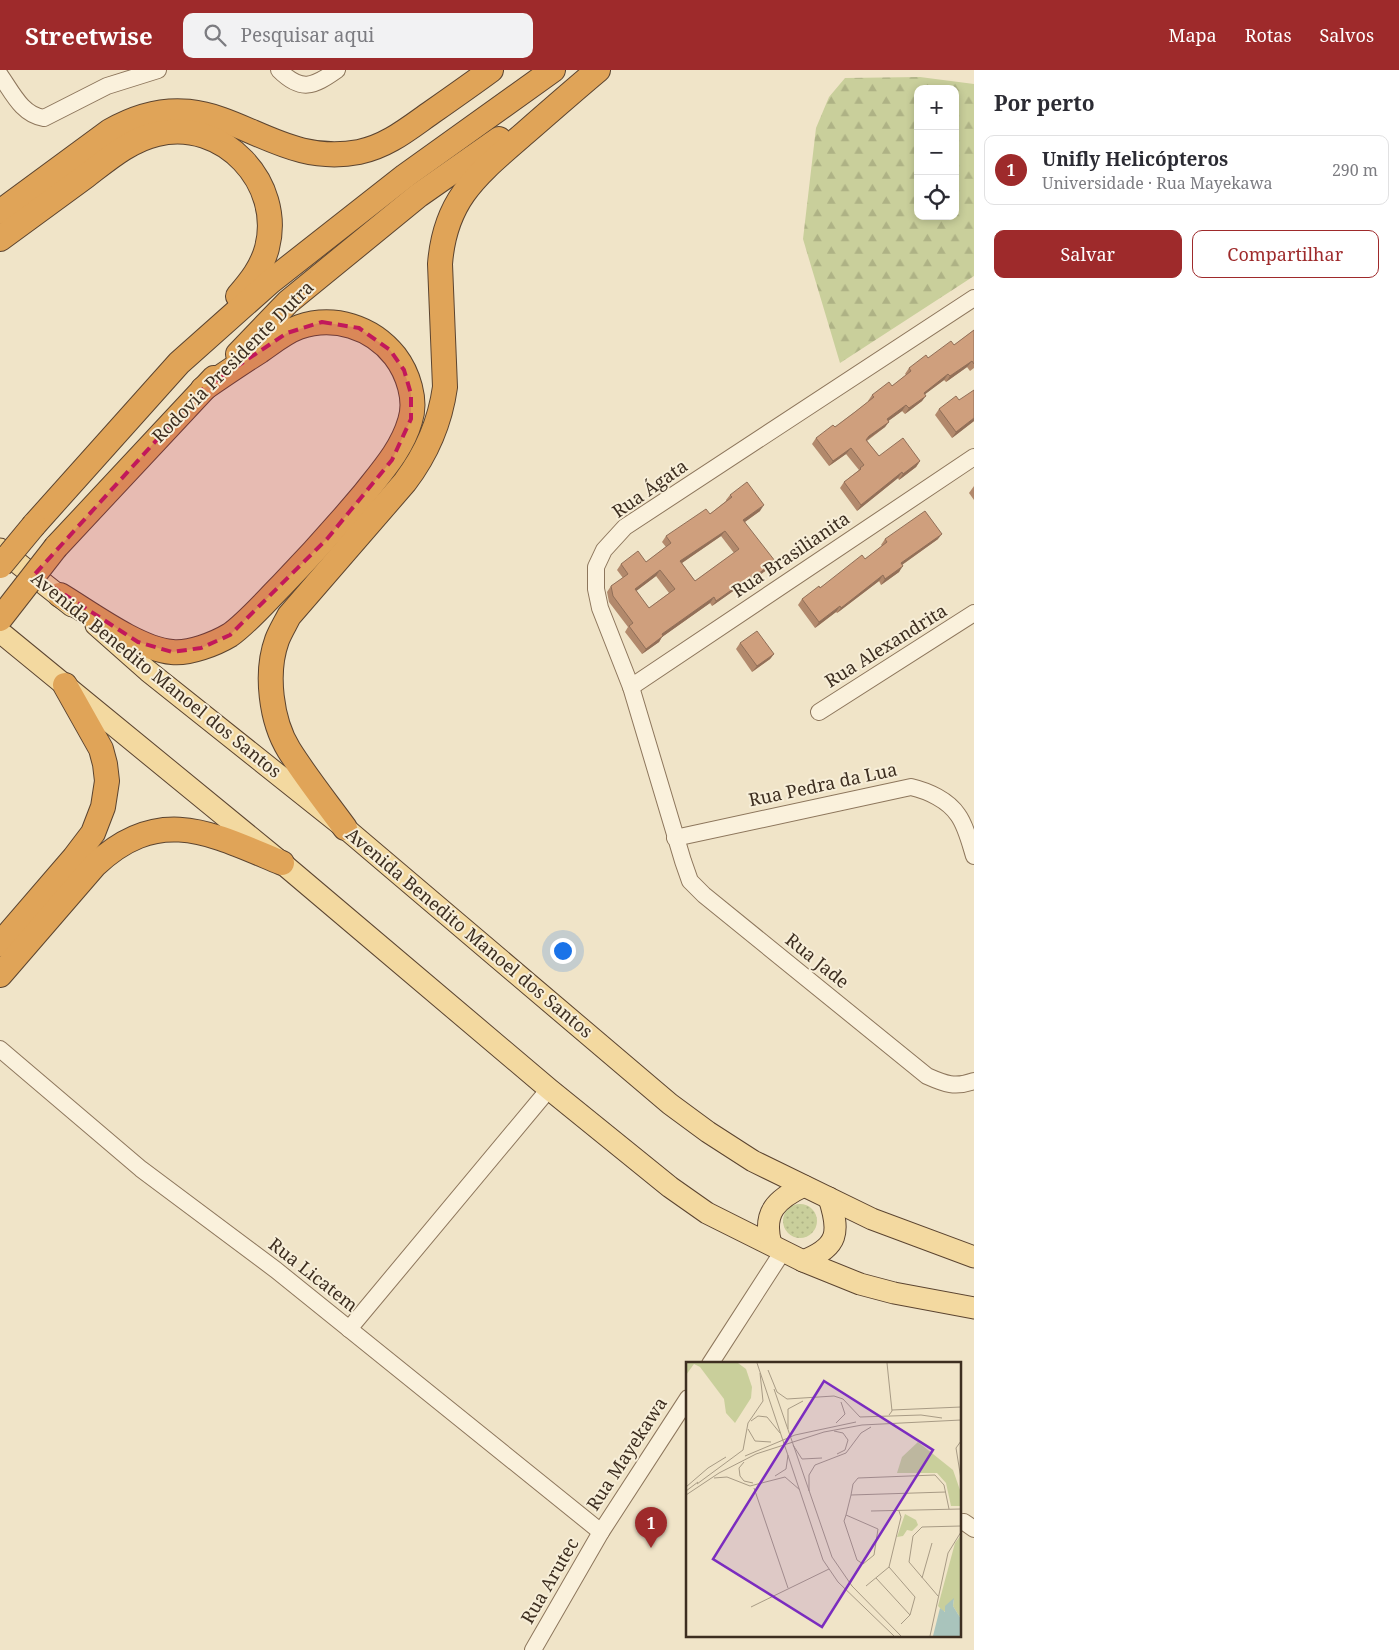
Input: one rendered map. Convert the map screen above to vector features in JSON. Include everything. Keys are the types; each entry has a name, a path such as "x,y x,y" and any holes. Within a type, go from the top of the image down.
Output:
{"highway":[{"path":"0,212 123,122 152,112 180,108 207,112 221,116 299,150 315,153 346,154 377,147 400,135 491,70"},
{"name":"Rodovia Presidente Dutra","path":"0,566 34,525 179,363 270,282 337,228 405,176 553,70"},
{"path":"345,828 288,749 280,731 272,701 270,672 277,641 289,616 405,482 416,468 433,437 445,387 441,249 449,219 456,206 473,180 484,169 597,70"},
{"name":"Rodovia Presidente Dutra","path":"0,619 56,548 203,389 288,302 420,194 597,70"},
{"path":"0,239 121,150 144,137 165,132 185,132 206,136 225,145 246,162 261,184 266,196 269,214 270,233 268,246 252,281 179,363"},
{"path":"60,595 138,642 172,652 201,648 230,634 258,609 327,539 392,460 411,419 411,394 408,382 404,370 394,354 371,334 359,328 335,323 310,324 287,333 203,389"},
{"path":"0,944 79,852 93,833 103,807 107,781 101,749 64,685"},
{"path":"0,975 95,865 106,854 132,838 162,830 192,830 221,837 282,863"}],"main road":[{"name":"Avenida Benedito Manoel dos Santos","path":"0,549 60,595 148,671 345,828 670,1104 708,1132 753,1161 872,1219 974,1257"},
{"path":"0,632 282,863 549,1089 670,1187 707,1213 803,1261 860,1284 894,1293 974,1308"},
{"path":"777,1248 769,1235 769,1220 776,1204 785,1196 804,1186"},
{"path":"803,1261 826,1250 834,1237 836,1222 829,1198"}],"street":[{"path":"0,74 23,108 34,116 44,118 108,86 158,70"},
{"path":"279,70 291,81 306,86 322,80 337,70"},
{"name":"Rua Ágata","path":"676,838 630,686 600,608 596,589 596,567 604,550 625,527 974,298"},
{"name":"Rua Brasilianita","path":"630,686 974,457"},
{"name":"Rua Alexandrita","path":"819,712 974,614"},
{"name":"Rua Pedra da Lua","path":"676,838 911,787 923,790 940,799 958,813 963,822 974,856"},
{"name":"Rua Jade","path":"676,838 690,881 704,895 927,1076 945,1084 968,1083"},
{"name":"Rua Licatem","path":"0,1050 141,1169 276,1270 601,1532"},
{"path":"349,1329 549,1089"},
{"path":"711,1362 777,1248"},
{"name":"Rua Mayekawa","path":"601,1532 686,1401"},
{"name":"Rua Arutec","path":"533,1650 601,1532"}],"highlighted area":[{"path":"322,322 359,328 390,350 404,370 411,394 411,419 392,460 327,539 230,635 201,648 172,652 138,642 34,575 203,389 287,333"}],"green space":[{"path":"920,77 974,84 974,276 840,363 803,239 816,128 829,97 845,78"},
{"path":"800,1204 812,1209 817,1221 812,1233 800,1238 788,1233 783,1221 788,1209"}],"building":[{"path":"974,330 974,364 972,361 950,376 948,374 924,393 926,396 909,408 906,405 887,419 889,422 866,440 879,456 903,438 920,461 903,474 902,472 861,505 844,482 864,465 851,448 833,461 816,438 855,412 889,382 892,386 911,371 909,368 926,355 928,358 951,341 954,345"},
{"path":"974,390 974,418 956,432 939,409 956,396 959,400"},
{"path":"747,482 764,505 743,520 775,561 716,601 714,597 662,634 663,636 646,649 629,626 633,623 613,596 611,586 628,574 621,564 638,551 646,562 671,543 666,536 706,509 710,514 732,497 730,495","holes":["725,531 739,549 695,581 680,561","660,570 675,589 649,608 635,589"]},
{"path":"925,511 942,534 901,563 903,566 885,579 883,575 841,608 840,606 819,622 802,599 819,586 820,588 862,555 865,559 887,542 885,539"},
{"path":"757,631 774,654 757,666 740,643"}],"place":[{"name":"Unifly Helicópteros","path":"651,1548"}]}
